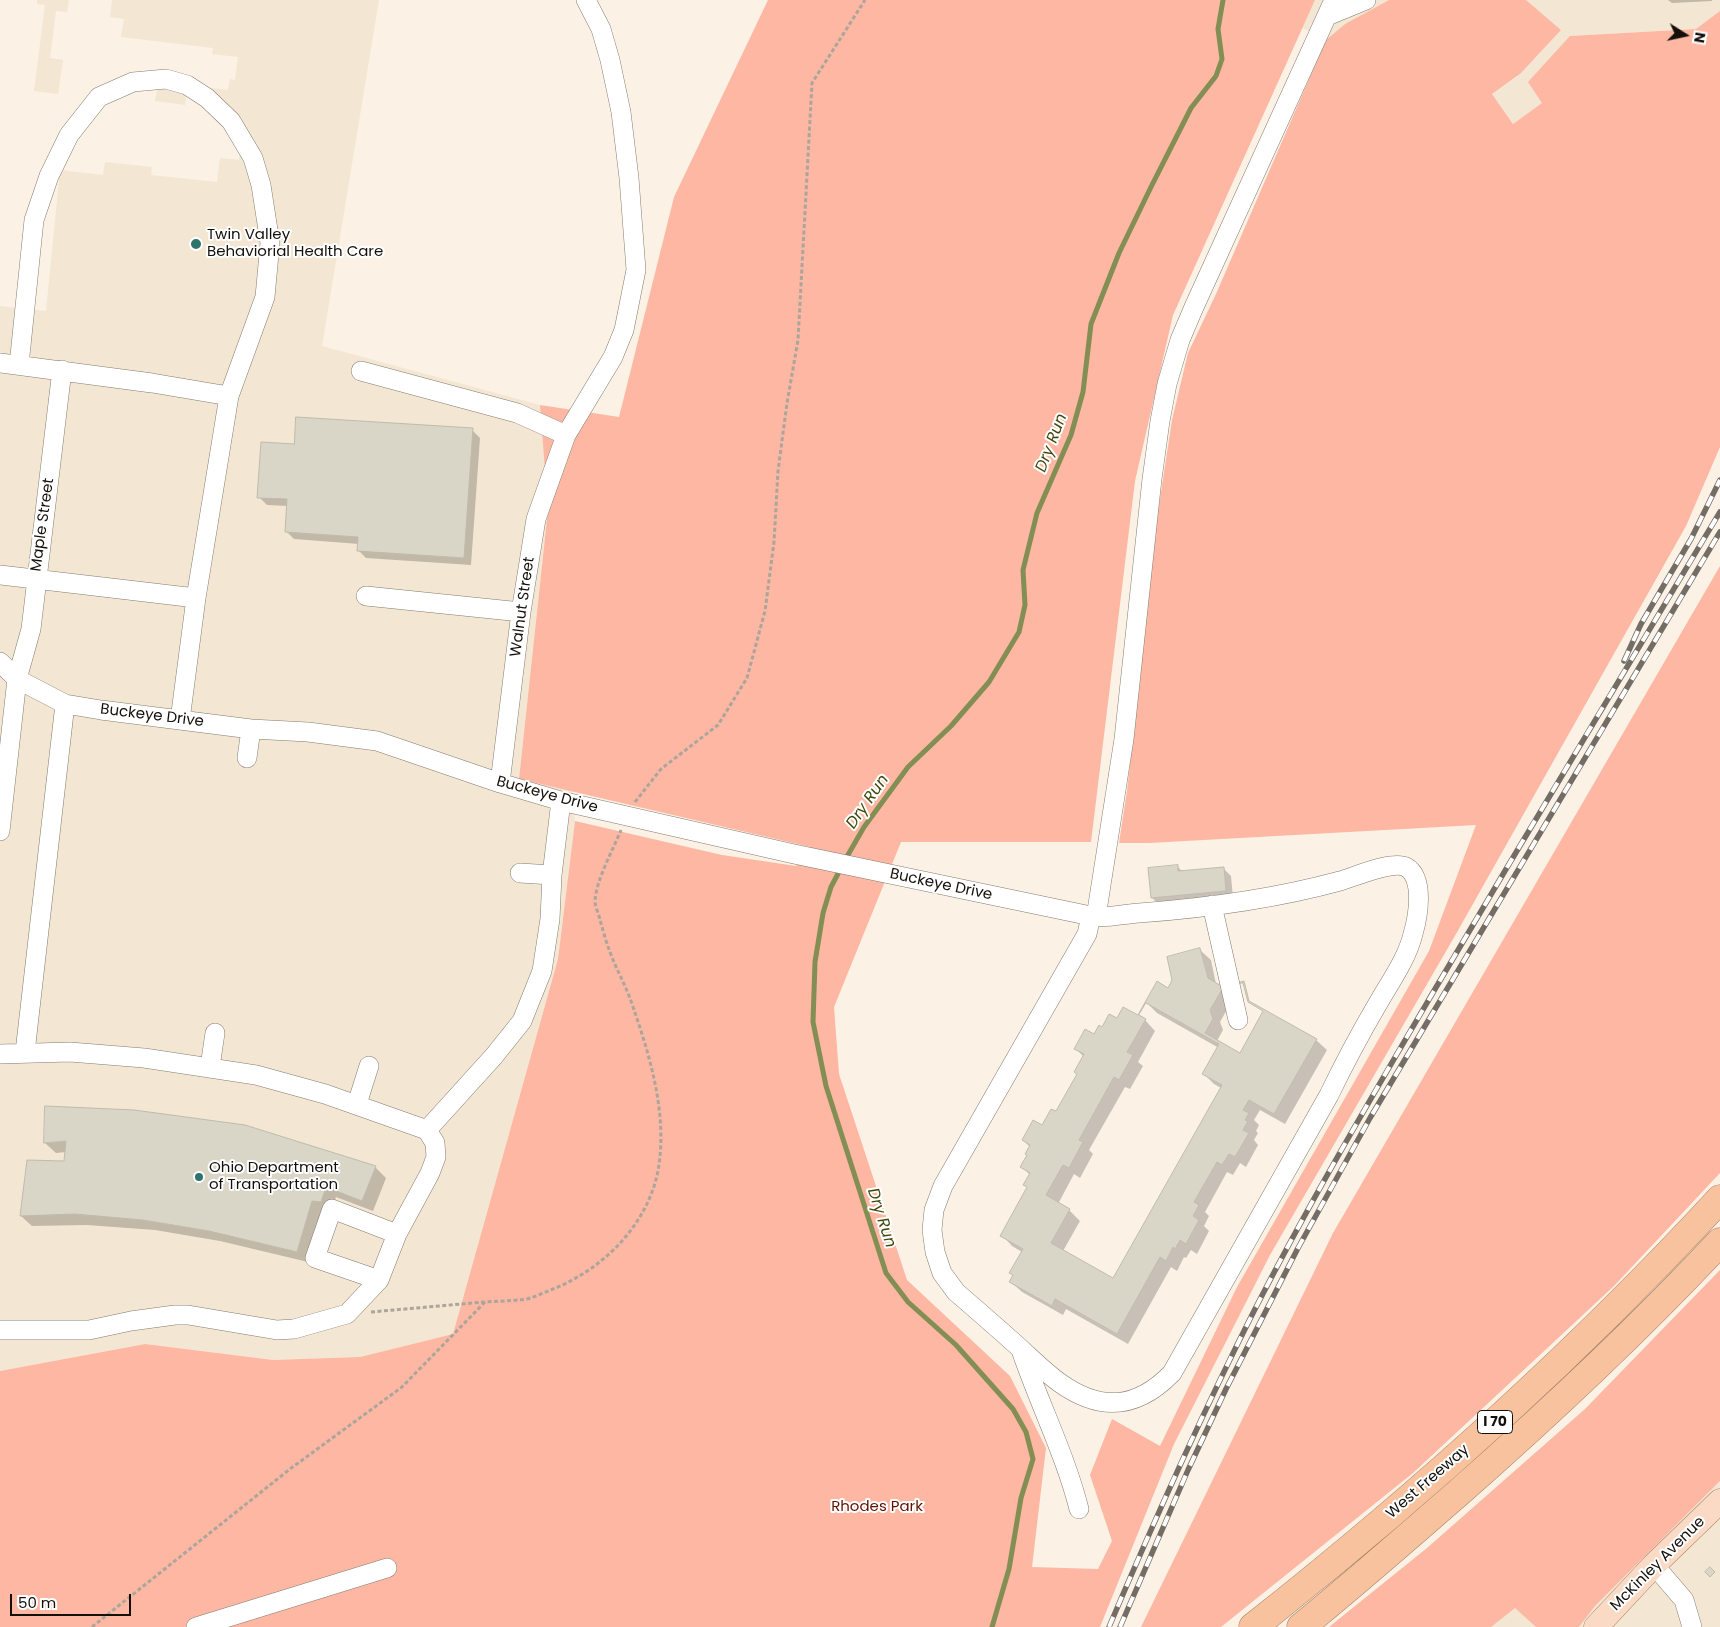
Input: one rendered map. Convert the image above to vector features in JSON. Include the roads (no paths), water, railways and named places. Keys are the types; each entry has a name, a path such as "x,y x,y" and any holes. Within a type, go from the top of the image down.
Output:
{"highway":[{"name":"West Freeway","path":"1253,1627 1313,1580 1480,1437 1648,1275 1720,1199"},
{"name":"West Freeway","path":"1301,1627 1351,1587 1520,1438 1632,1332 1720,1242"}],"main road":[{"name":"McKinley Avenue","path":"1596,1627 1654,1565 1720,1501"}],"lane":[{"name":"Walnut Street","path":"500,783 521,612 536,519 566,435 613,357 624,330 636,270 629,178 621,112 601,29 586,0"},
{"path":"1096,917 1295,894 1397,865 1406,867 1414,875 1418,886 1418,912 1413,936 1404,959 1349,1053 1329,1095 1172,1373 1159,1386 1142,1397 1123,1402 1101,1402 1080,1396 1059,1382 956,1292 942,1273 934,1245 932,1230 934,1210 942,1186 1096,917 1124,739 1160,420 1167,384 1180,340 1330,8 1366,0"},
{"path":"19,365 34,220 49,176 69,135 99,97 133,82 166,79 187,85 208,98 231,121 253,158 261,184 270,243 264,297 229,396 196,598 180,720"},
{"path":"0,363 62,370 229,396"},
{"name":"Maple Street","path":"0,831 17,679 31,629 62,370"},
{"path":"361,371 518,413 566,435"},
{"path":"0,575 196,598"},
{"path":"366,596 521,612"},
{"name":"Buckeye Drive","path":"0,662 17,679 65,704 251,729 308,732 377,741 500,783 561,800 794,854 1096,917"},
{"path":"25,1052 65,704"},
{"path":"247,758 251,729"},
{"path":"426,1130 494,1056 522,1021 542,971 550,919 552,874 561,800"},
{"path":"520,874 552,874"},
{"path":"1212,905 1238,1020"},
{"path":"210,1067 215,1033"},
{"path":"0,1054 70,1052 210,1067 256,1075 357,1104 426,1130 435,1143 436,1157 430,1174 397,1234 379,1280 347,1314 294,1329 277,1330 188,1315 131,1320 89,1330 0,1330"},
{"path":"357,1104 369,1066"},
{"path":"379,1280 315,1258 332,1209 397,1234"},
{"path":"1020,1348 1034,1390 1072,1483 1079,1509"},
{"path":"1654,1565 1684,1600 1692,1627"},
{"path":"196,1627 386,1568"}],"waterway":[{"name":"Dry Run","path":"845,860 864,827 908,767 951,726 989,682 1019,632 1025,605 1023,570 1037,513 1071,435 1083,392 1091,324 1119,253 1151,187 1191,108 1216,76 1222,59 1218,29 1223,0"},
{"name":"Dry Run","path":"841,868 831,887 823,913 815,962 813,1022 826,1086 886,1273 908,1302 956,1345 1013,1409 1026,1432 1033,1459 1021,1498 1009,1569 992,1627"}],"railway":[{"path":"1624,661 1641,624 1691,539 1720,480"},
{"path":"1109,1627 1196,1430 1253,1313 1297,1230 1438,984 1720,512"},
{"path":"1120,1627 1188,1470 1226,1389 1298,1248 1370,1118 1720,532"}],"place":[{"name":"Twin Valley Behaviorial Health Care","path":"196,244"},
{"name":"Ohio Department of Transportation","path":"199,1177"}],"park label":[{"name":"Rhodes Park","path":"877,1507"}]}
